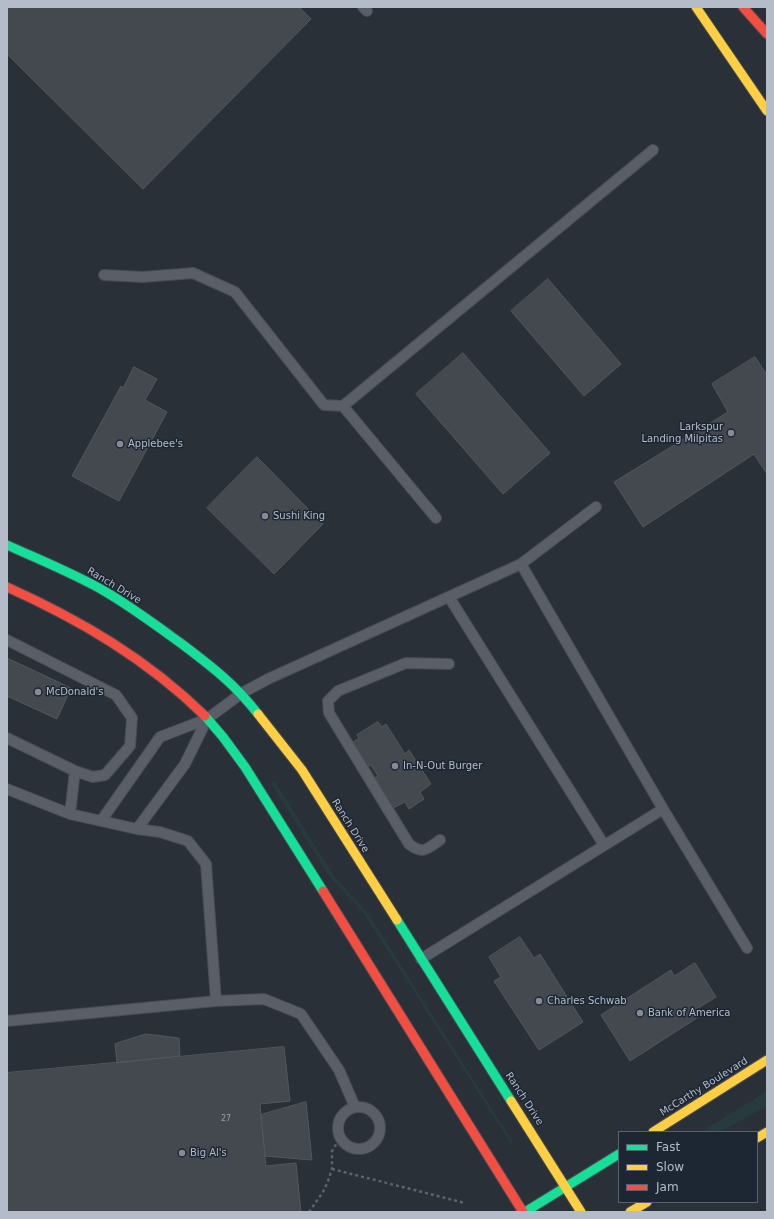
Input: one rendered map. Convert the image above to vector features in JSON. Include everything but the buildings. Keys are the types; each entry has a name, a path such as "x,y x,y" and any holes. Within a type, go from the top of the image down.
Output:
{"main road":[{"path":"696,7 767,111"},
{"path":"743,7 767,34"},
{"name":"Ranch Drive","path":"7,545 55,566 106,592 155,624 200,657 242,693 302,770 327,808 580,1212"},
{"path":"7,587 40,601 113,641 169,684 207,718 239,758 524,1212 618,1155"},
{"name":"McCarthy Boulevard","path":"655,1131 767,1060"},
{"path":"758,1137 767,1132"},
{"path":"630,1212 645,1203"}],"lane":[{"path":"104,275 143,277 193,274 235,292 324,405 343,406 653,150"},
{"path":"343,406 436,518"},
{"path":"101,821 160,737 207,718 242,693 315,657 521,564 596,507"},
{"path":"521,564 663,809 747,948"},
{"path":"449,596 604,846"},
{"path":"7,640 116,695 132,718 130,746 105,775 93,776 75,771 7,738"},
{"path":"440,840 425,850 418,850 409,844 329,713 328,701 338,691 406,663 449,664"},
{"path":"137,829 185,764 207,718"},
{"path":"70,814 75,771"},
{"path":"7,789 70,814 137,829 160,832 188,841 206,864 216,1001"},
{"path":"421,959 663,809"},
{"path":"7,1021 216,1001 264,999 300,1014 339,1070 355,1107"},
{"path":"362,1106 376,1114 380,1121 381,1129 379,1137 374,1143 360,1150 345,1144 340,1138 338,1123 341,1115 347,1110 362,1106"}],"path":[{"path":"309,1212 323,1192 332,1169 332,1151 340,1138"},
{"path":"332,1169 465,1203"}],"green space":[{"path":"272,780 276,783 334,876 364,909 375,924 512,1141 512,1145 363,912 331,879 272,785"},
{"path":"767,1091 767,1106 722,1131 703,1131"}],"traffic: fast":[{"path":"7,545 82,579 106,592 135,611 213,668 231,684 258,714"},
{"path":"205,716 223,737 245,767 323,891"},
{"path":"397,920 511,1101"},
{"path":"525,1212 618,1155"}],"traffic: slow":[{"path":"696,7 767,111"},
{"path":"258,714 302,770 397,920"},
{"path":"655,1131 767,1060"},
{"path":"511,1101 581,1212"},
{"path":"758,1137 767,1132"},
{"path":"630,1212 645,1203"}],"traffic: jam":[{"path":"743,7 767,34"},
{"path":"7,587 61,613 112,642 160,676 205,716"},
{"path":"323,891 523,1212"}],"place":[{"name":"Larkspur Landing Milpitas","path":"731,433"},
{"name":"Applebee's","path":"120,444"},
{"name":"Sushi King","path":"265,516"},
{"name":"McDonald's","path":"38,692"},
{"name":"In-N-Out Burger","path":"395,766"},
{"name":"Charles Schwab","path":"539,1001"},
{"name":"Bank of America","path":"640,1013"},
{"name":"Big Al's","path":"182,1153"}]}
